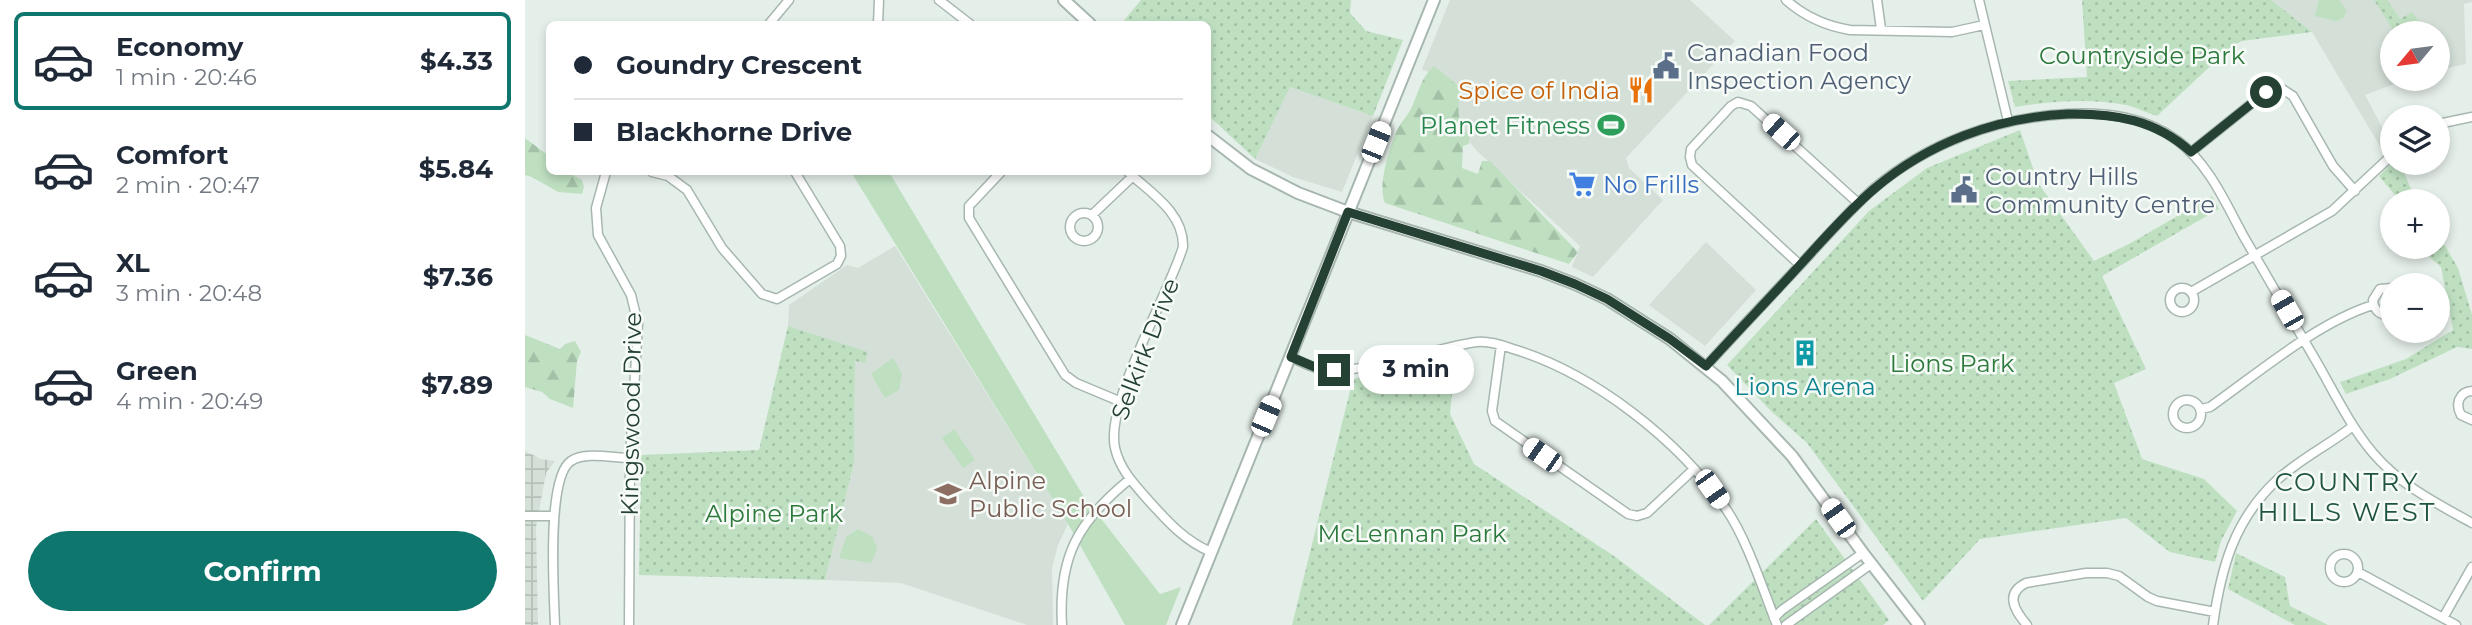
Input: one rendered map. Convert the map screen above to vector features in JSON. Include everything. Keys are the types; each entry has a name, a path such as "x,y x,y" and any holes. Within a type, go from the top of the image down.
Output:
{"street":[{"path":"772,21 789,0"},
{"path":"878,21 879,0"},
{"path":"939,0 965,21"},
{"path":"1064,0 1087,21"},
{"path":"1182,625 1434,0"},
{"path":"1786,0 1804,14 1835,27 1952,32 1984,25"},
{"path":"1877,0 1881,29"},
{"path":"1979,0 2008,121"},
{"path":"2191,152 2266,92 2279,88 2293,96 2333,166 2355,191"},
{"path":"1800,265 1692,165 1691,149 1731,106 1738,102 1751,106 1858,203"},
{"path":"1706,366 1858,203 1892,175 1934,148 2008,121 2062,114 2118,116 2147,123 2165,132 2191,152 2207,172 2353,426 2372,452 2394,475 2424,497 2472,523"},
{"path":"2450,122 2472,117"},
{"path":"1211,138 1240,162 1270,180 1348,212 1541,271 1575,284 1607,299 1670,339 1706,366 1792,456 1919,625"},
{"path":"2192,292 2332,211 2380,167"},
{"name":"Kingswood Drive","path":"605,175 596,208 598,234 631,295 638,324 630,458 629,625"},
{"path":"665,175 687,190 722,248 762,294 777,299 837,264 841,256 840,246 797,175"},
{"path":"998,175 969,206 969,218 1066,375 1076,383 1119,401"},
{"path":"1092,215 1129,175"},
{"name":"Selkirk Drive","path":"1131,175 1176,218 1184,235 1184,247 1119,401 1113,433 1115,448 1120,464 1130,480 1177,531 1198,547 1211,552"},
{"path":"2373,304 2380,289"},
{"path":"2201,409 2210,407 2304,341 2355,310 2373,304"},
{"path":"2373,304 2380,313"},
{"path":"1291,357 1317,368 1334,370 1359,368 1479,342 1501,345 1552,363 1596,387 1657,433 1694,469 1728,512 1776,622"},
{"path":"1501,345 1492,404 1492,417 1495,421 1628,514 1637,516 1647,513 1694,469"},
{"path":"2472,391 2463,394 2458,402 2461,415 2472,420"},
{"path":"2213,625 2228,556 2248,512 2279,478 2353,426"},
{"path":"555,625 554,516 563,470 568,463 580,457 630,458"},
{"path":"1062,625 1062,579 1070,552 1092,514 1130,480"},
{"path":"525,516 554,516"},
{"path":"1776,622 1782,610 1863,553"},
{"path":"1786,625 1871,564"},
{"path":"2443,618 2472,567"},
{"path":"2027,625 2013,605 2012,599 2017,588 2026,583 2096,572 2119,576 2157,601 2215,612"},
{"path":"2358,572 2455,625"}],"shaded area":[{"path":"1450,0 1690,0 1735,41 1626,158 1629,168 1663,200 1593,277 1572,267 1580,246 1476,150 1449,118 1458,87 1422,69"},
{"path":"2271,0 2472,0 2464,4 2466,64 2450,67 2450,21 2380,21 2380,89 2365,95 2380,123 2380,146 2312,32"},
{"path":"1290,87 1373,116 1342,192 1293,177 1255,159"},
{"path":"1706,242 1756,290 1705,346 1649,305"},
{"name":"Alpine Public School","path":"895,246 1068,524 1058,545 1052,568 1053,625 1027,625 901,583 825,580 854,463 855,349 788,326 789,305 847,265 858,268"},
{"path":"525,451 541,459 555,461 546,473 536,527 538,625 525,625"}],"green space":[{"path":"1141,0 1351,0 1350,13 1366,31 1403,40 1373,116 1290,87 1255,159 1211,118 1211,21 1124,21"},
{"name":"Countryside Park","path":"2082,0 2271,0 2312,32 2242,41 2232,46 2157,116 2130,106 2085,101 2015,107 2008,81 2087,77"},
{"path":"2319,0 2339,0 2347,11 2343,18 2336,21 2315,16"},
{"path":"2374,0 2387,0 2400,19 2412,12 2419,21 2387,21"},
{"path":"1434,66 1461,88 1459,113 1469,136 1469,144 1463,146 1462,168 1478,174 1482,161 1490,161 1578,252 1569,264 1385,203 1383,176 1391,145 1423,80"},
{"name":"Lions Park","path":"2020,130 2038,183 2094,261 2212,196 2219,209 2102,276 2146,369 2114,383 2142,459 2204,479 2237,511 2221,541 2215,562 2170,552 2126,518 1980,539 1923,601 1807,443 1772,412 1727,365 1869,211 1927,168"},
{"path":"525,138 546,154 546,175 572,175 582,180 584,187 582,194 558,192 525,175"},
{"path":"853,175 891,175 1084,497 1160,594 1181,587 1166,625 1125,625 1068,524"},
{"path":"2405,175 2411,189 2390,189 2379,176"},
{"path":"2450,254 2458,268 2472,315 2472,349 2457,347 2390,379 2346,394 2340,382 2406,359 2432,343 2450,343 2450,332 2453,330 2450,314 2450,273 2442,273 2441,267 2432,259 2450,259"},
{"name":"Alpine Park","path":"788,326 868,352 865,363 855,361 854,463 825,580 639,575 641,455 759,450"},
{"path":"525,335 560,349 575,341 581,352 577,361 573,408 550,399 542,392 525,387"},
{"name":"McLennan Park","path":"1456,356 1450,414 1474,464 1614,556 1705,625 1292,625 1353,379"},
{"path":"893,358 902,374 899,390 885,398 871,374"},
{"path":"954,429 975,460 963,468 942,438"},
{"path":"1816,519 1889,620 1883,625 1709,625"},
{"path":"858,529 873,537 877,549 871,563 839,558 846,537"},
{"path":"2236,553 2285,577 2290,606 2328,625 2295,625 2228,589"}],"place":[{"name":"Canadian Food Inspection Agency","path":"1666,66"},
{"name":"Spice of India","path":"1641,90"},
{"name":"Planet Fitness","path":"1611,125"},
{"name":"No Frills","path":"1582,184"},
{"name":"Country Hills Community Centre","path":"1964,190"},
{"name":"Lions Arena","path":"1805,353"},
{"name":"Alpine Public School","path":"948,494"}],"district":[{"name":"COUNTRY HILLS WEST","path":"2347,497"}],"route":[{"path":"1334,370 1317,368 1291,357 1348,212 1541,271 1575,284 1607,299 1670,339 1706,366 1858,203 1903,166 1934,148 2008,121 2092,113 2147,123 2179,141 2191,152 2266,92"}]}
